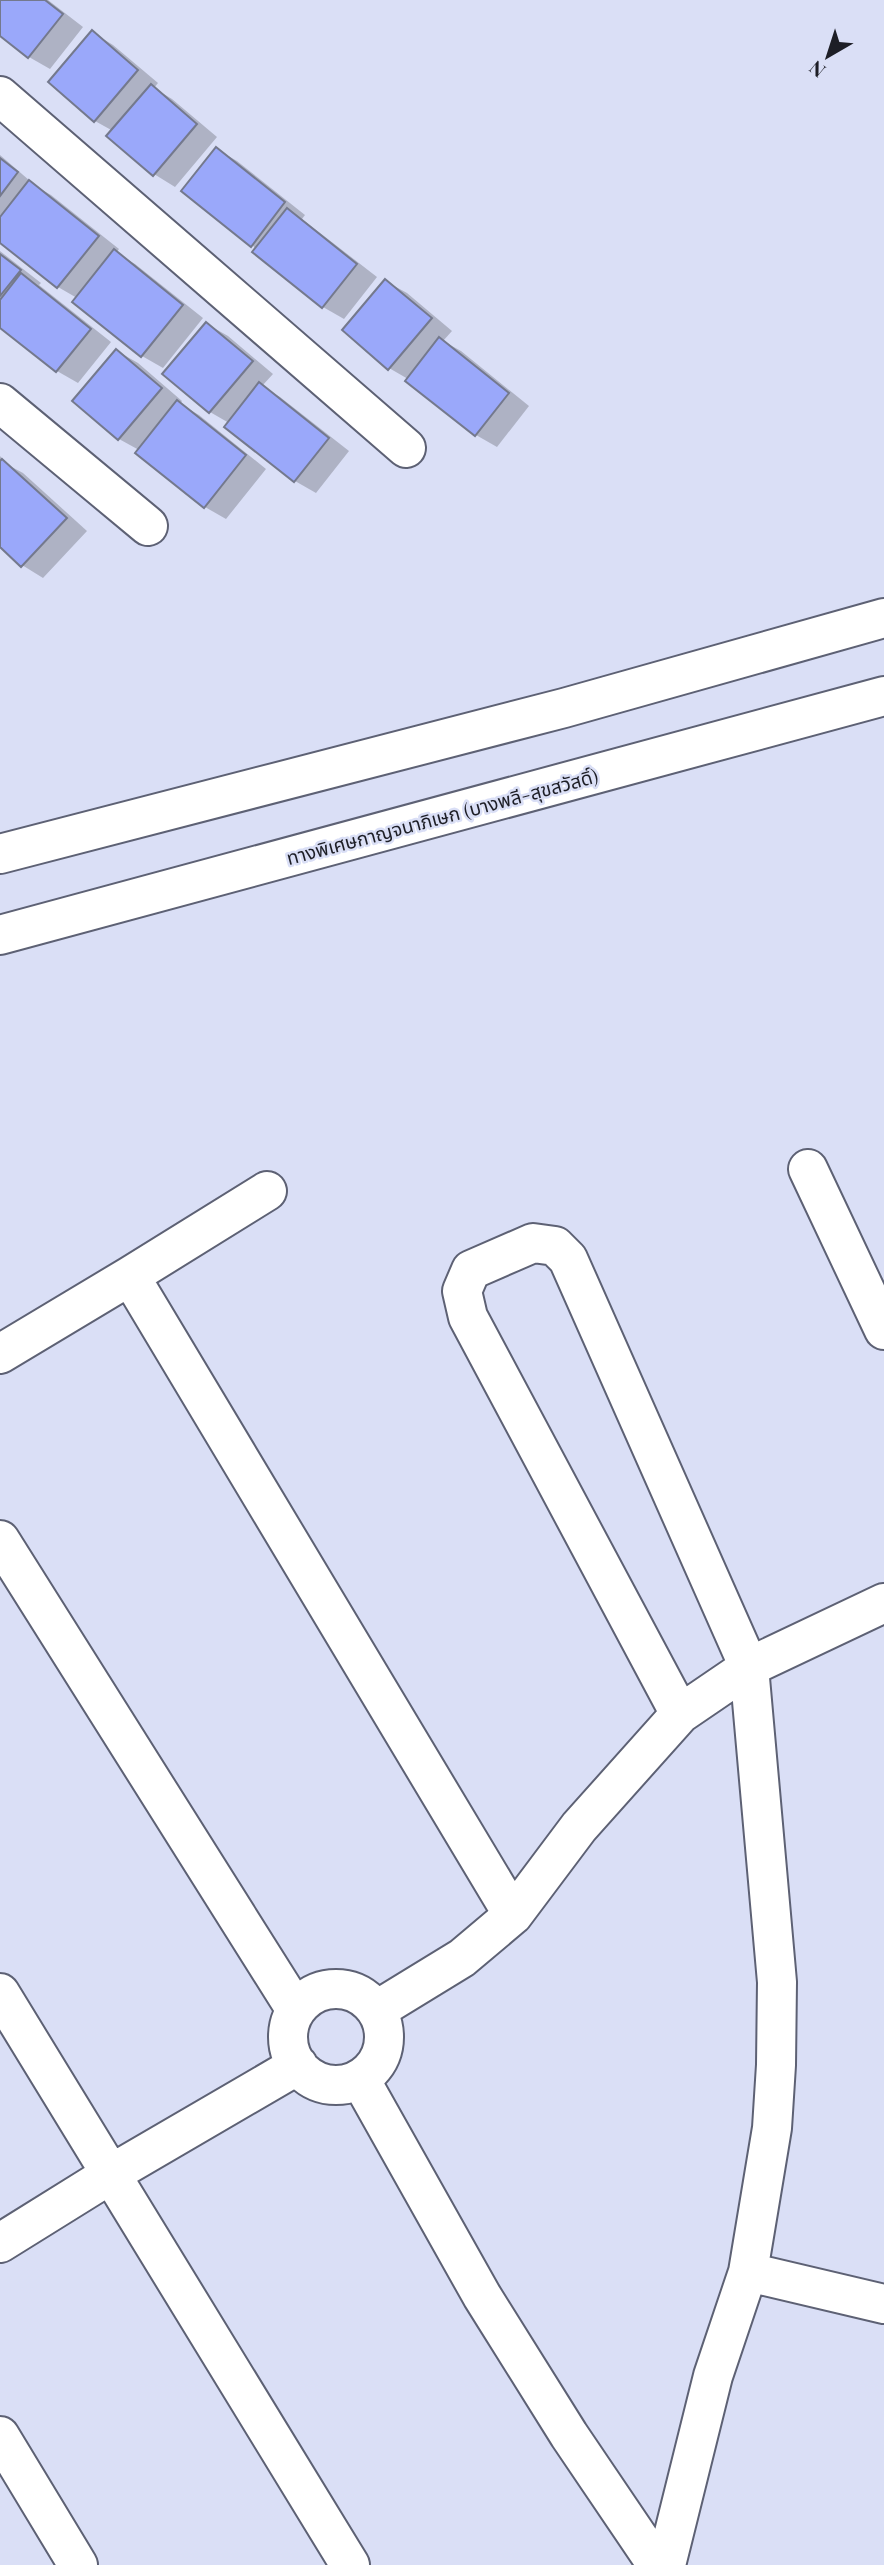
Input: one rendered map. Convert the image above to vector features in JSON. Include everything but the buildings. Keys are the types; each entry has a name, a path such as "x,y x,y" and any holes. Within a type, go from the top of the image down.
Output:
{"main road":[{"path":"0,96 406,448"},
{"path":"0,402 148,526"},
{"path":"0,853 551,711 884,618"},
{"name":"ทางพิเศษกาญจนาภิเษก (บางพลี-สุขสวัสดิ์)","path":"0,935 880,698"},
{"path":"808,1169 884,1330"},
{"path":"0,1354 267,1191"},
{"path":"666,2565 713,2376 748,2272 772,2128 777,1982 749,1667 568,1259 555,1246 533,1243 471,1270 462,1291 468,1318 680,1714"},
{"path":"130,1276 513,1915"},
{"path":"0,1540 296,2010"},
{"path":"377,2010 462,1958 513,1915 579,1827 680,1714 749,1667 884,1603"},
{"path":"347,1990 360,1995 377,2010 384,2030 384,2045 371,2070 350,2083 331,2084 306,2074 291,2052 288,2038 290,2023 296,2010 318,1992 347,1990"},
{"path":"0,1993 350,2565"},
{"path":"0,2242 298,2065"},
{"path":"360,2079 482,2296 569,2435 657,2565"},
{"path":"748,2272 884,2304"},
{"path":"0,2436 78,2565"}]}
